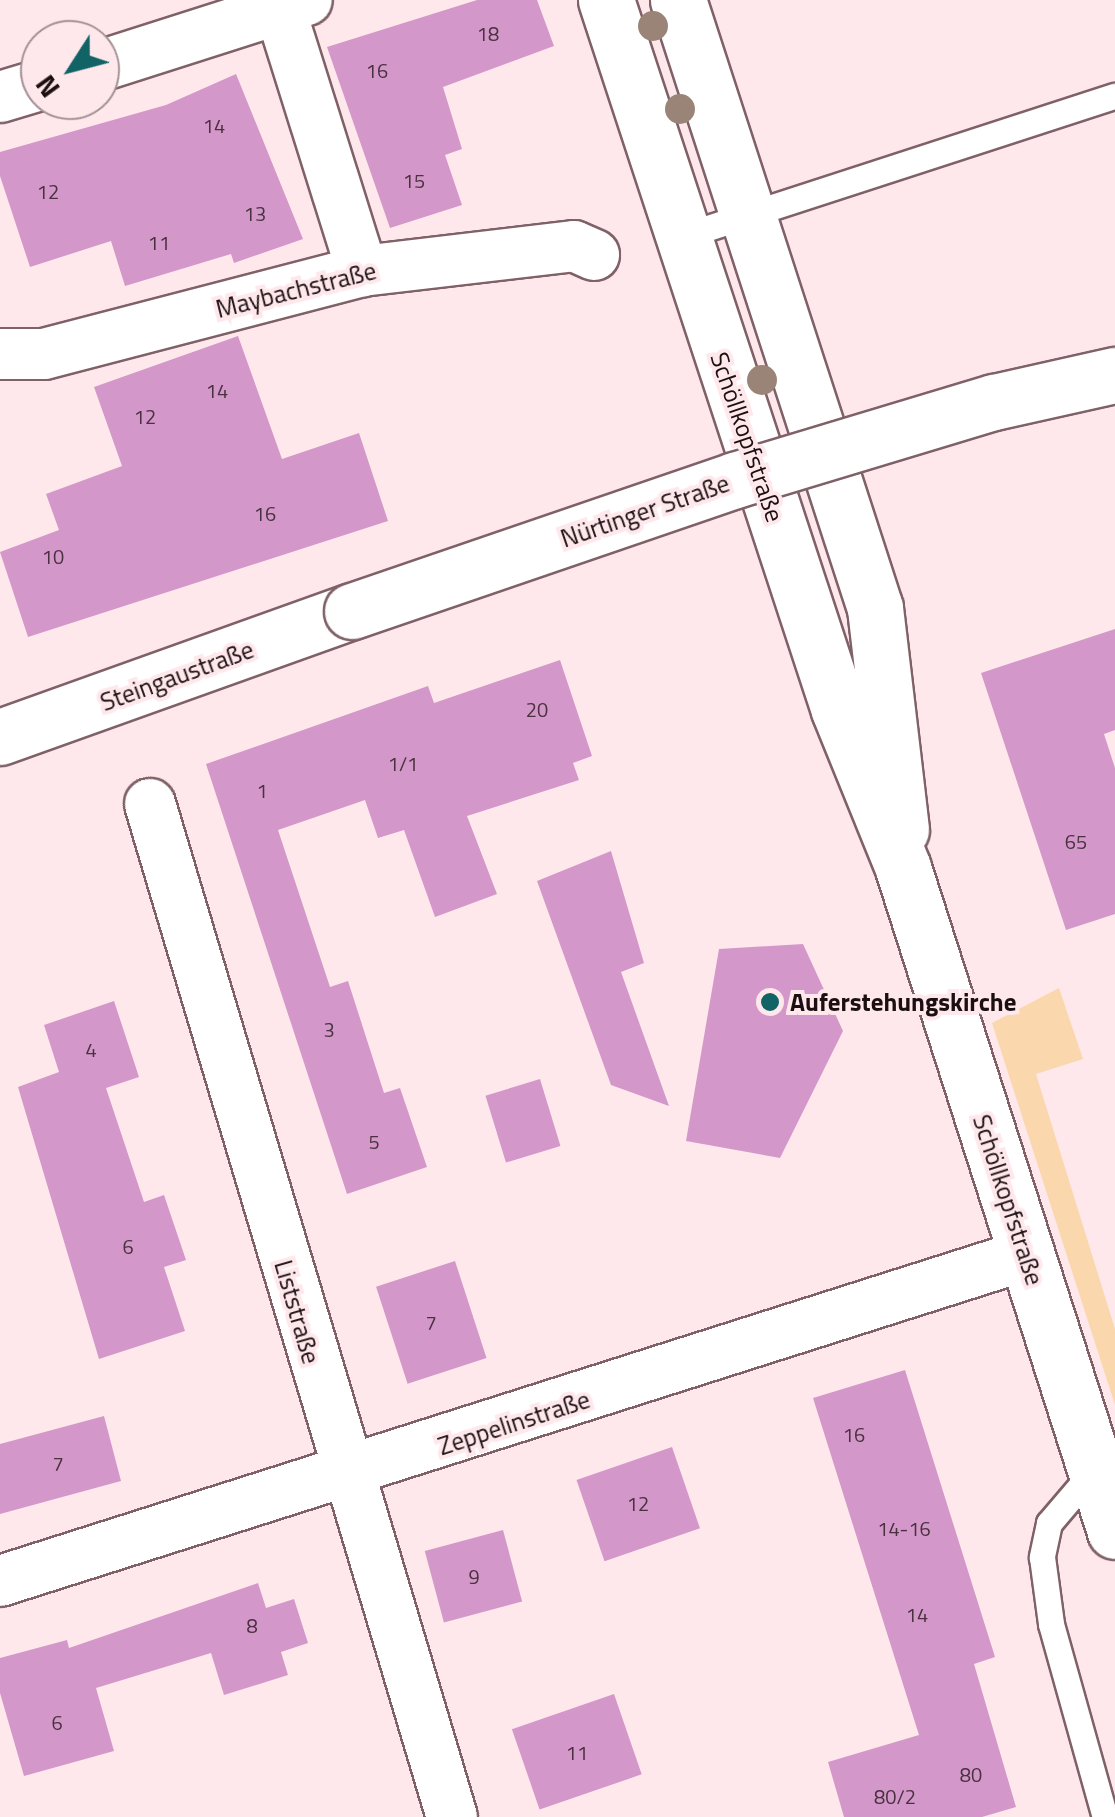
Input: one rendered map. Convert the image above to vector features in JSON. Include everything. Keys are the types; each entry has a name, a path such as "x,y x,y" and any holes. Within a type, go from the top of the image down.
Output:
{"main road":[{"name":"Schöllkopfstraße","path":"606,0 680,237 874,810 904,868 1115,1531"},
{"name":"Schöllkopfstraße","path":"678,0 875,608 904,868"},
{"name":"Nürtinger Straße","path":"352,610 754,475 994,402 1115,375"},
{"name":"Steingaustraße","path":"0,737 107,703 352,610"}],"street":[{"path":"120,60 294,5 362,272"},
{"name":"Maybachstraße","path":"0,354 44,354 362,272 574,246 594,255"},
{"name":"Liststraße","path":"150,804 345,1478 452,1817"},
{"name":"Zeppelinstraße","path":"0,1582 345,1478 1026,1256"}],"lane":[{"path":"680,237 1115,96"},
{"path":"1095,1469 1049,1522 1042,1557 1050,1624 1105,1817"}],"shaded area":[{"path":"1059,988 1083,1059 1036,1074 1115,1329 1115,1405 992,1023"}],"building":[{"path":"477,0 537,0 554,46 443,87 462,149 445,155 462,205 390,228 327,47"},
{"path":"236,74 303,239 234,263 231,254 125,286 111,241 30,267 0,176 0,152 166,105"},
{"path":"238,336 282,459 359,433 388,521 28,637 0,552 59,530 46,494 122,466 94,387"},
{"path":"1115,629 1115,730 1104,734 1115,768 1115,914 1066,930 981,673"},
{"path":"560,660 592,756 573,763 579,780 467,816 497,894 435,917 404,830 378,838 365,800 278,830 330,987 348,981 384,1093 400,1088 427,1167 347,1194 206,764 428,686 434,703"},
{"path":"611,851 644,963 621,972 669,1106 611,1085 537,881"},
{"path":"803,944 843,1031 780,1158 686,1141 719,949"},
{"path":"114,1001 139,1077 106,1088 144,1202 164,1195 186,1260 164,1267 185,1331 99,1359 18,1087 59,1072 44,1025"},
{"path":"540,1079 560,1146 506,1163 485,1096"},
{"path":"455,1261 487,1358 408,1384 376,1287"},
{"path":"905,1370 995,1657 974,1664 1016,1807 982,1817 844,1817 828,1762 919,1735 813,1398"},
{"path":"104,1416 121,1481 0,1514 0,1444"},
{"path":"672,1447 700,1528 605,1561 577,1480"},
{"path":"503,1530 522,1601 444,1622 425,1551"},
{"path":"258,1583 266,1608 294,1599 308,1643 281,1652 288,1675 224,1695 211,1653 96,1688 114,1751 24,1776 0,1693 0,1658 67,1640 69,1648"},
{"path":"614,1694 642,1774 540,1810 512,1729"}],"place":[{"name":"Auferstehungskirche","path":"770,1002"}]}
